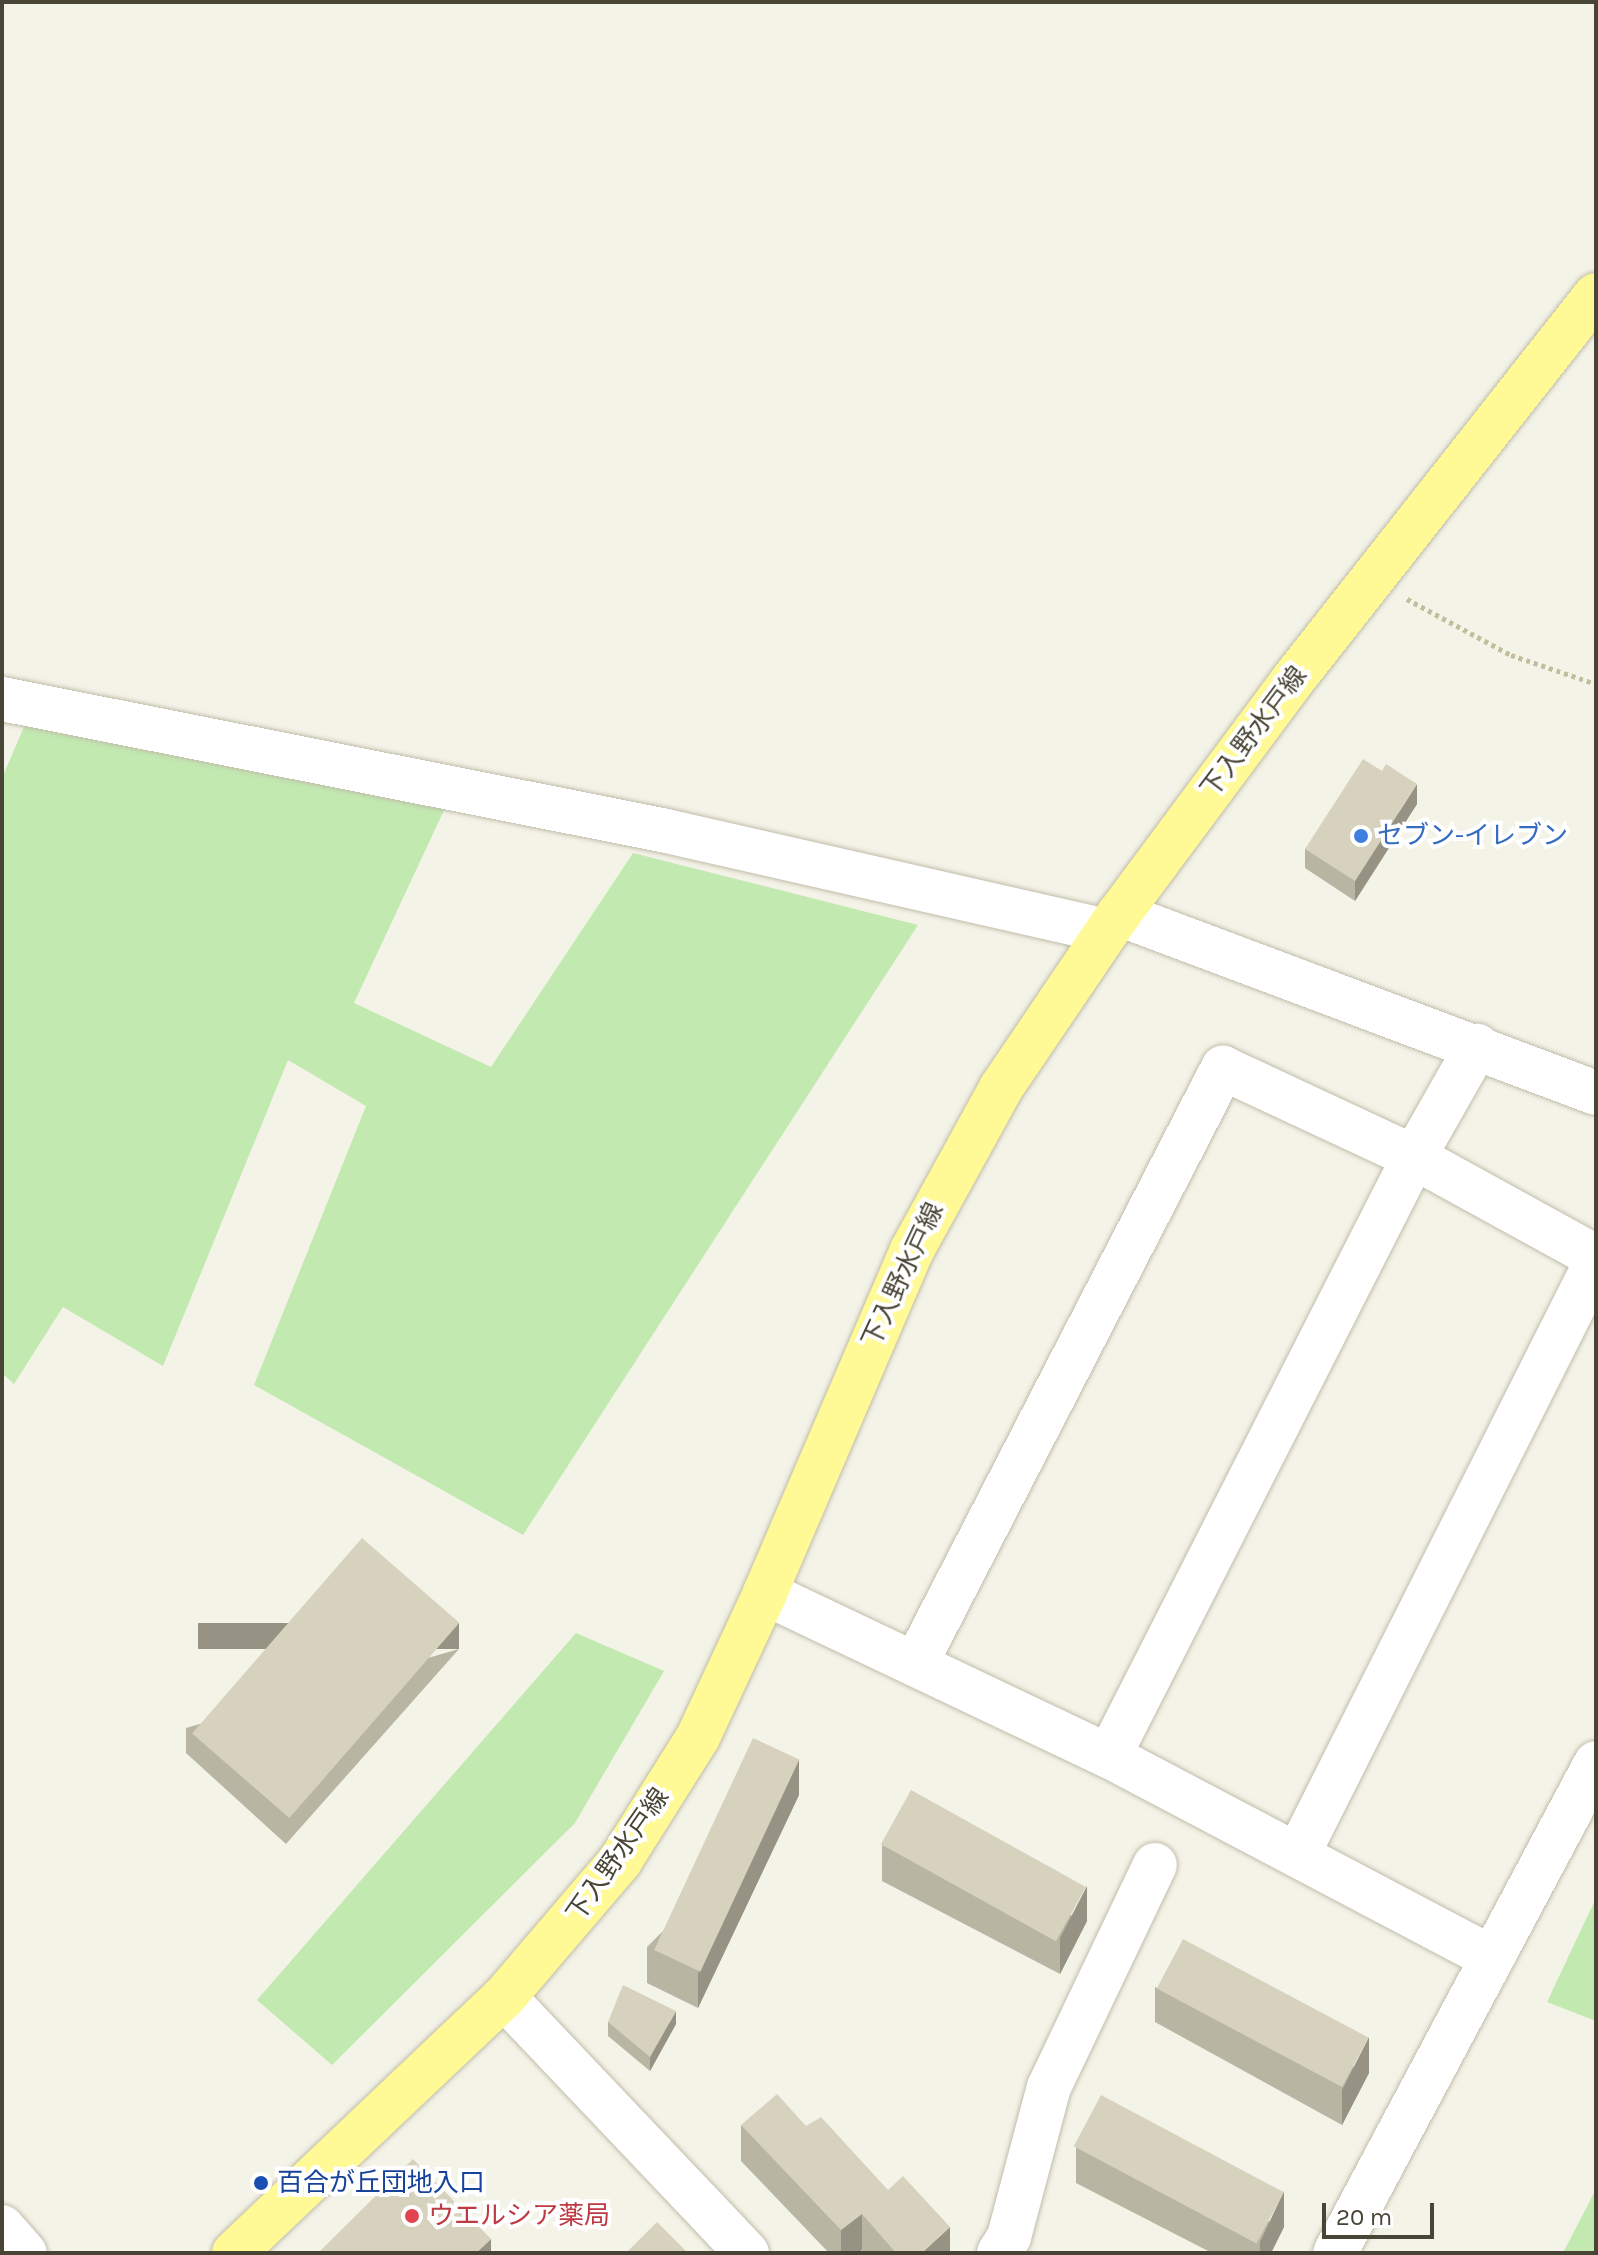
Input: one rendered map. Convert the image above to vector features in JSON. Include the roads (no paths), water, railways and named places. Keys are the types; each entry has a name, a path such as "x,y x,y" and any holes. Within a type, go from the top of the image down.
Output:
{"main road":[{"name":"下入野水戸線","path":"234,2253 504,1997 570,1924 634,1839 698,1737 765,1593 919,1236 1001,1088 1113,922 1372,578 1596,295"}],"street":[{"path":"2,699 1113,922 1477,1046 1596,1093"},
{"path":"1109,1756 1414,1157 1477,1046"},
{"path":"916,1663 1223,1068 1414,1157 1596,1260 1298,1854"},
{"path":"765,1593 1109,1756 1492,1958"},
{"path":"1335,2253 1596,1763"},
{"path":"999,2253 1009,2237 1049,2087 1155,1865"},
{"path":"504,1997 747,2253"},
{"path":"2,2227 25,2253"}],"place":[{"name":"セブン-イレブン","path":"1361,836"},
{"name":"百合が丘団地入口","path":"261,2183"},
{"name":"ウエルシア薬局","path":"412,2216"}]}
